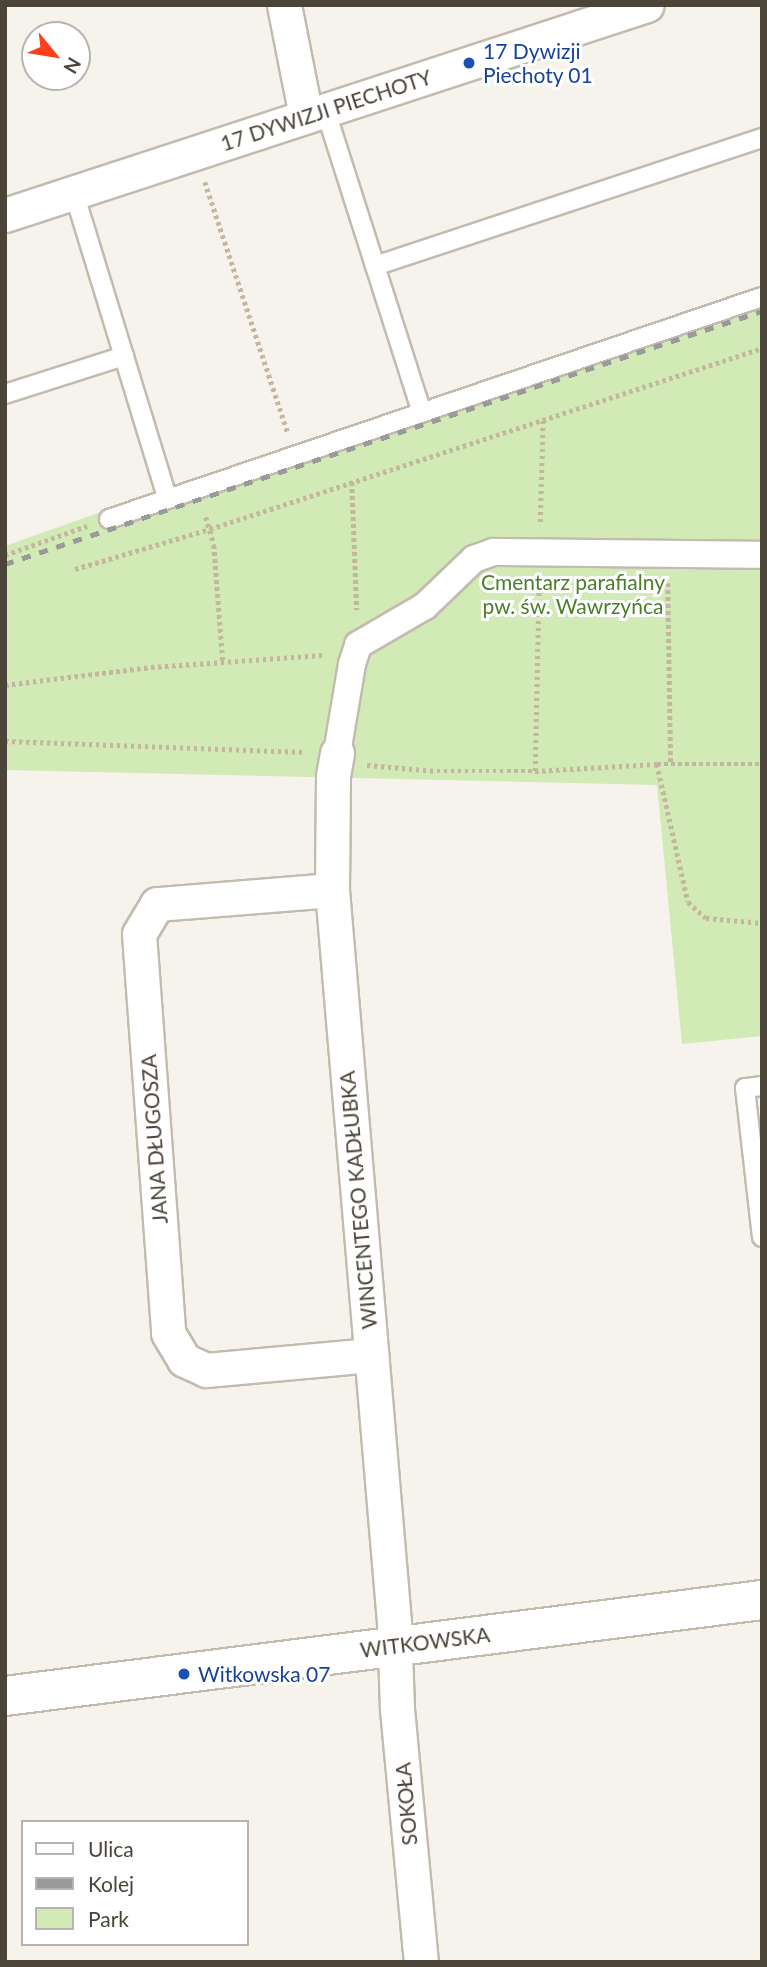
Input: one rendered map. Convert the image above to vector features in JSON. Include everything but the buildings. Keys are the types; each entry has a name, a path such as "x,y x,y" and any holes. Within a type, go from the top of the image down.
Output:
{"street":[{"path":"284,5 315,112"},
{"name":"17 DYWIZJI PIECHOTY","path":"5,215 647,5"},
{"path":"336,758 357,649 425,606 474,559 493,552 762,555"},
{"name":"WINCENTEGO KADŁUBKA","path":"336,758 332,890 396,1646"},
{"name":"JANA DŁUGOSZA","path":"332,890 158,904 139,934 168,1333 184,1360 206,1370 371,1355"},
{"name":"WITKOWSKA","path":"5,1696 762,1600"},
{"name":"SOKOŁA","path":"396,1646 397,1709 421,1962"}],"lane":[{"path":"315,112 375,266 421,410"},
{"path":"375,266 762,138"},
{"path":"74,193 167,498"},
{"path":"108,519 421,410 762,297"},
{"path":"5,394 124,356"},
{"path":"762,1086 745,1088 762,1237"}],"path":[{"path":"204,178 294,454"},
{"path":"75,569 209,529 543,417 762,348"},
{"path":"534,771 543,417"},
{"path":"5,685 357,649 352,482"},
{"path":"206,517 214,545 223,661"},
{"path":"5,555 108,519"},
{"path":"668,554 671,764"},
{"path":"5,741 336,758 437,771 534,771 657,764 762,764"},
{"path":"657,764 688,902 706,918 762,923"}],"green space":[{"name":"Cmentarz parafialny pw. św. Wawrzyńca","path":"762,297 762,1036 682,1044 657,785 5,770 5,546 152,494 168,498"}],"railway":[{"path":"5,564 762,311"}],"place":[{"name":"17 Dywizji Piechoty 01","path":"469,63"},
{"name":"Witkowska 07","path":"184,1674"}]}
